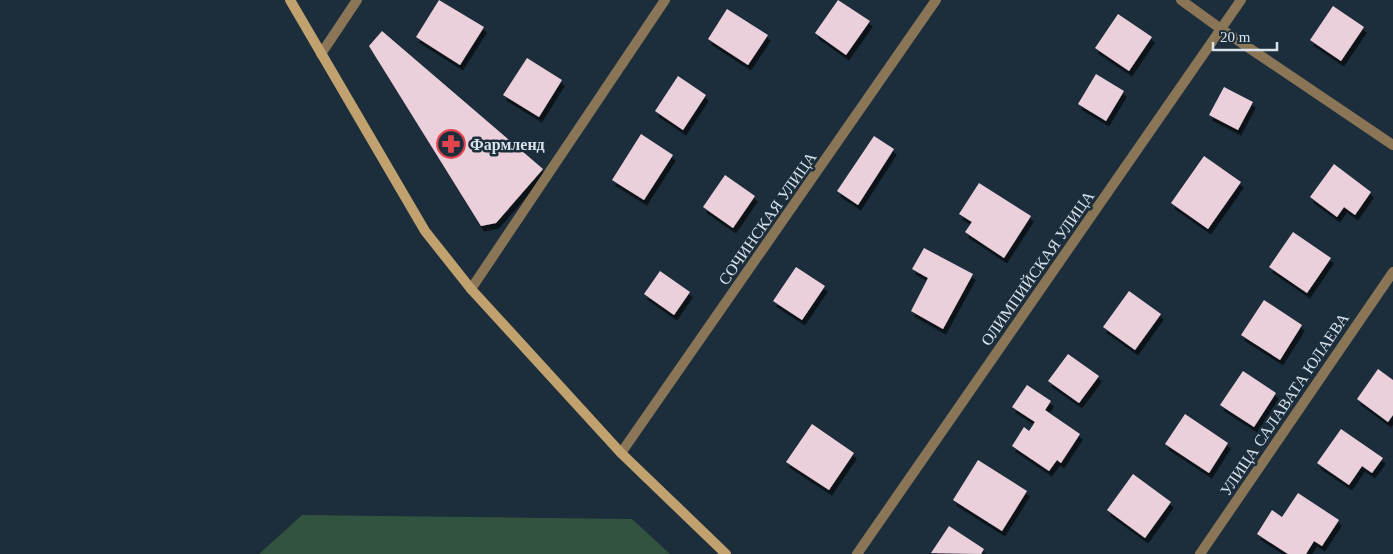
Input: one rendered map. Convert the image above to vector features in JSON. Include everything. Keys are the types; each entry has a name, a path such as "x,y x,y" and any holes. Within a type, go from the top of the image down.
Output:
{"main road":[{"path":"290,0 425,231 471,289 622,454 726,554"}],"street":[{"path":"321,54 357,0"},
{"path":"471,289 665,0"},
{"name":"СОЧИНСКАЯ УЛИЦА","path":"622,454 936,0"},
{"path":"1181,0 1393,145"},
{"name":"ОЛИМПИЙСКАЯ УЛИЦА","path":"857,554 1241,0"},
{"name":"УЛИЦА САЛАВАТА ЮЛАЕВА","path":"1200,554 1393,272"}],"green space":[{"path":"302,515 632,519 670,554 259,554"}],"building":[{"path":"439,0 484,27 460,65 416,37"},
{"path":"838,0 870,21 846,55 815,33"},
{"path":"1333,6 1364,27 1341,61 1310,40"},
{"path":"727,9 768,35 748,65 708,39"},
{"path":"1118,14 1152,37 1129,71 1095,48"},
{"path":"382,31 543,169 496,223 481,226 369,46"},
{"path":"527,58 562,80 539,117 503,95"},
{"path":"1096,74 1124,91 1106,121 1078,104"},
{"path":"678,76 706,95 683,130 655,111"},
{"path":"1224,87 1253,102 1238,130 1209,115"},
{"path":"641,134 673,155 644,200 612,180"},
{"path":"874,136 894,149 858,205 837,191"},
{"path":"1204,156 1241,182 1208,229 1171,203"},
{"path":"1334,164 1371,192 1355,215 1344,207 1337,217 1310,197"},
{"path":"725,175 755,196 733,228 703,207"},
{"path":"979,183 1031,216 1004,258 965,232 972,222 959,214"},
{"path":"1293,232 1331,258 1307,293 1269,267"},
{"path":"924,248 973,274 943,329 911,311 928,278 912,269"},
{"path":"796,267 825,286 802,320 773,301"},
{"path":"660,271 690,292 674,315 644,294"},
{"path":"1129,291 1161,314 1135,350 1103,327"},
{"path":"1264,300 1302,325 1280,360 1241,335"},
{"path":"1068,354 1099,376 1079,403 1048,381"},
{"path":"1378,369 1393,380 1393,415 1388,422 1357,399"},
{"path":"1243,371 1276,393 1254,427 1220,405"},
{"path":"1027,385 1051,401 1045,410 1080,434 1061,463 1057,460 1049,471 1012,446 1024,427 1029,431 1035,422 1012,407"},
{"path":"1185,414 1228,443 1209,473 1165,444"},
{"path":"812,424 854,453 829,490 786,462"},
{"path":"1341,429 1383,458 1372,473 1362,466 1349,485 1317,463"},
{"path":"978,460 1027,491 1002,531 953,500"},
{"path":"1133,474 1171,502 1145,538 1107,510"},
{"path":"1298,493 1339,520 1322,546 1314,541 1306,554 1288,554 1257,534 1272,510 1282,517"},
{"path":"949,526 984,549 981,554 931,553"}],"place":[{"name":"Фармленд","path":"451,144"}]}
